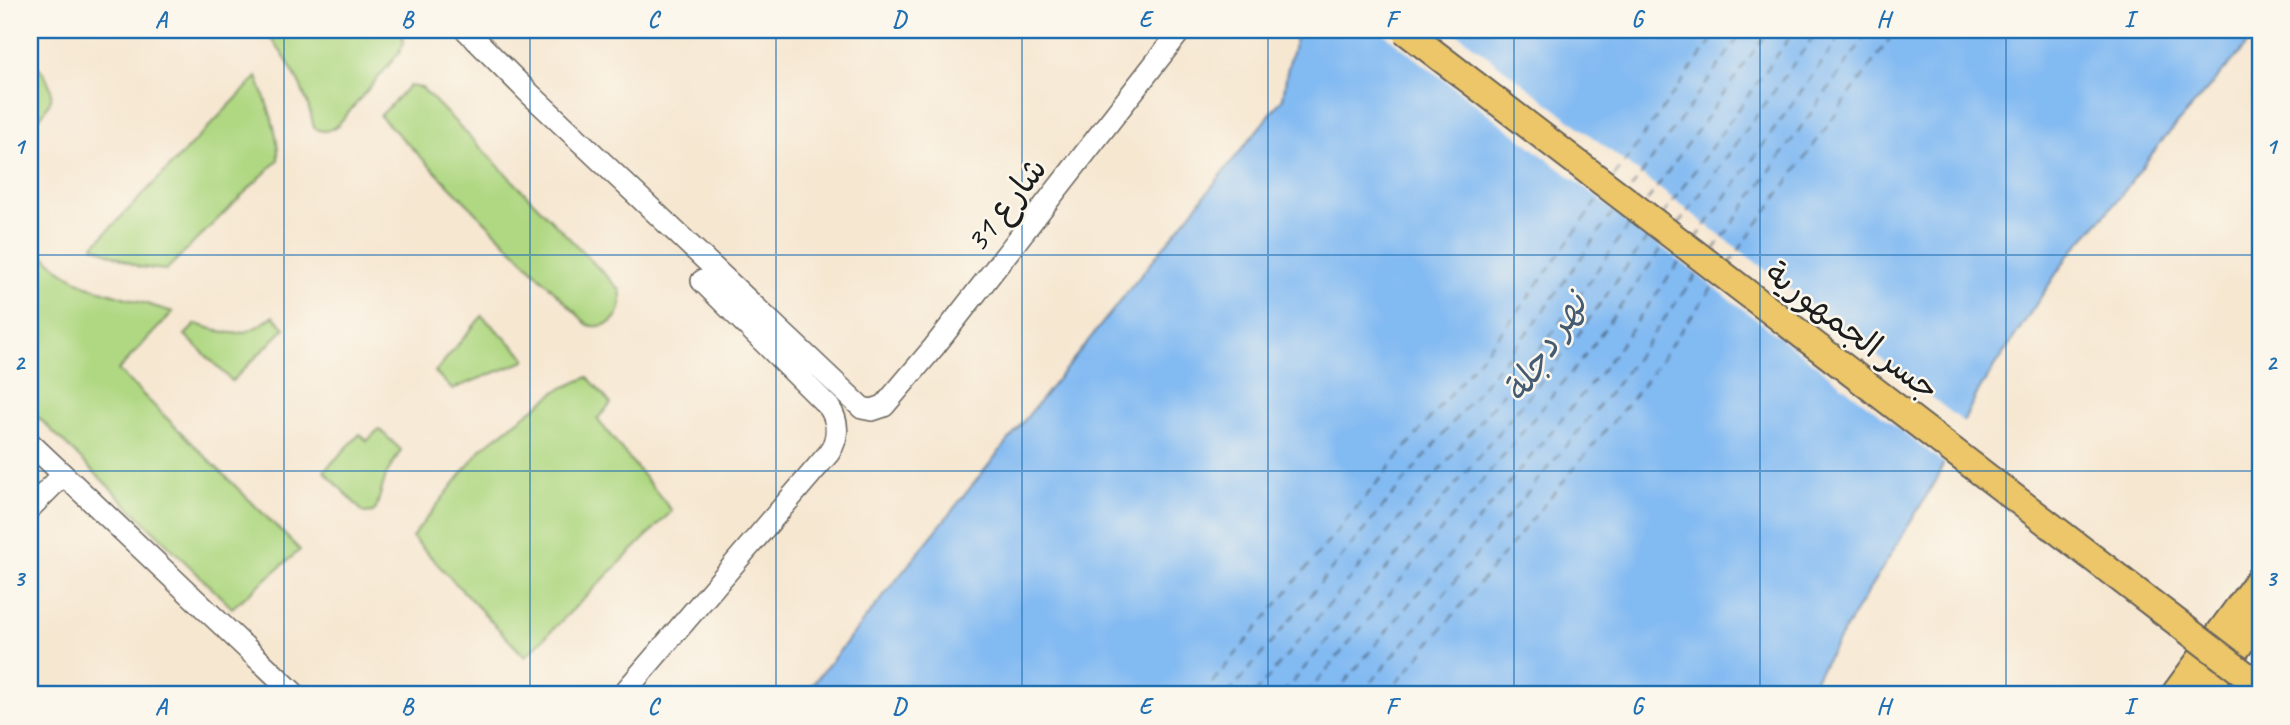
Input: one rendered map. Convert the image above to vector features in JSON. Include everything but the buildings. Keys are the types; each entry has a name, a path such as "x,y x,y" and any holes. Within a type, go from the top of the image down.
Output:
{"main road":[{"name":"جسر الجمهورية","path":"1404,30 2260,686"},
{"name":"جسر الجمهورية","path":"1431,30 2260,666"},
{"path":"2174,695 2260,578"},
{"path":"2202,695 2260,617"}],"street":[{"name":"شارع 31","path":"467,30 538,101 862,408 873,410 884,405 934,347 1181,30"},
{"path":"622,695 834,446 837,429 829,407 702,281"},
{"path":"30,443 296,695"},
{"path":"30,508 63,475"}],"green space":[{"path":"264,30 401,30 404,42 399,53 337,126 323,131 314,128 307,101 295,76"},
{"path":"30,56 46,77 51,93 46,109 30,130"},
{"path":"257,77 275,129 278,160 166,270 139,267 93,246"},
{"path":"409,86 422,88 620,290 620,306 615,318 604,325 588,325 380,116"},
{"path":"30,249 40,252 59,269 87,286 173,312 118,370 300,550 232,608 30,409"},
{"path":"273,316 285,328 232,381 185,335 196,324 228,333 245,332"},
{"path":"482,316 525,357 525,361 452,389 435,372"},
{"path":"588,377 611,404 597,419 672,511 525,657 412,537 482,448 558,390"},
{"path":"379,429 401,450 386,475 376,509 364,513 324,471 360,434 367,441"}],"water":[{"name":"نهر دجلة","path":"1298,30 2260,30 2161,142 2116,202 2068,256 1978,392 1936,480 1805,695 804,695 1283,98"}],"pier":[{"path":"1379,30 1453,30 1965,423 1946,465"}],"ferry route":[{"path":"1614,177 1719,30"},
{"path":"1631,189 1744,30"},
{"path":"1647,201 1769,30"},
{"path":"1663,215 1795,30"},
{"path":"1678,225 1818,30"},
{"path":"1696,239 1845,30"},
{"path":"1714,250 1870,30"},
{"path":"1729,264 1896,30"},
{"path":"1202,695 1517,313 1601,196"},
{"path":"1228,695 1534,324 1617,207"},
{"path":"1254,695 1551,335 1633,220"},
{"path":"1282,695 1570,346 1650,234"},
{"path":"1306,695 1585,356 1665,244"},
{"path":"1334,695 1604,368 1682,258"},
{"path":"1361,695 1621,379 1698,272"},
{"path":"1387,695 1639,390 1715,283"}]}
